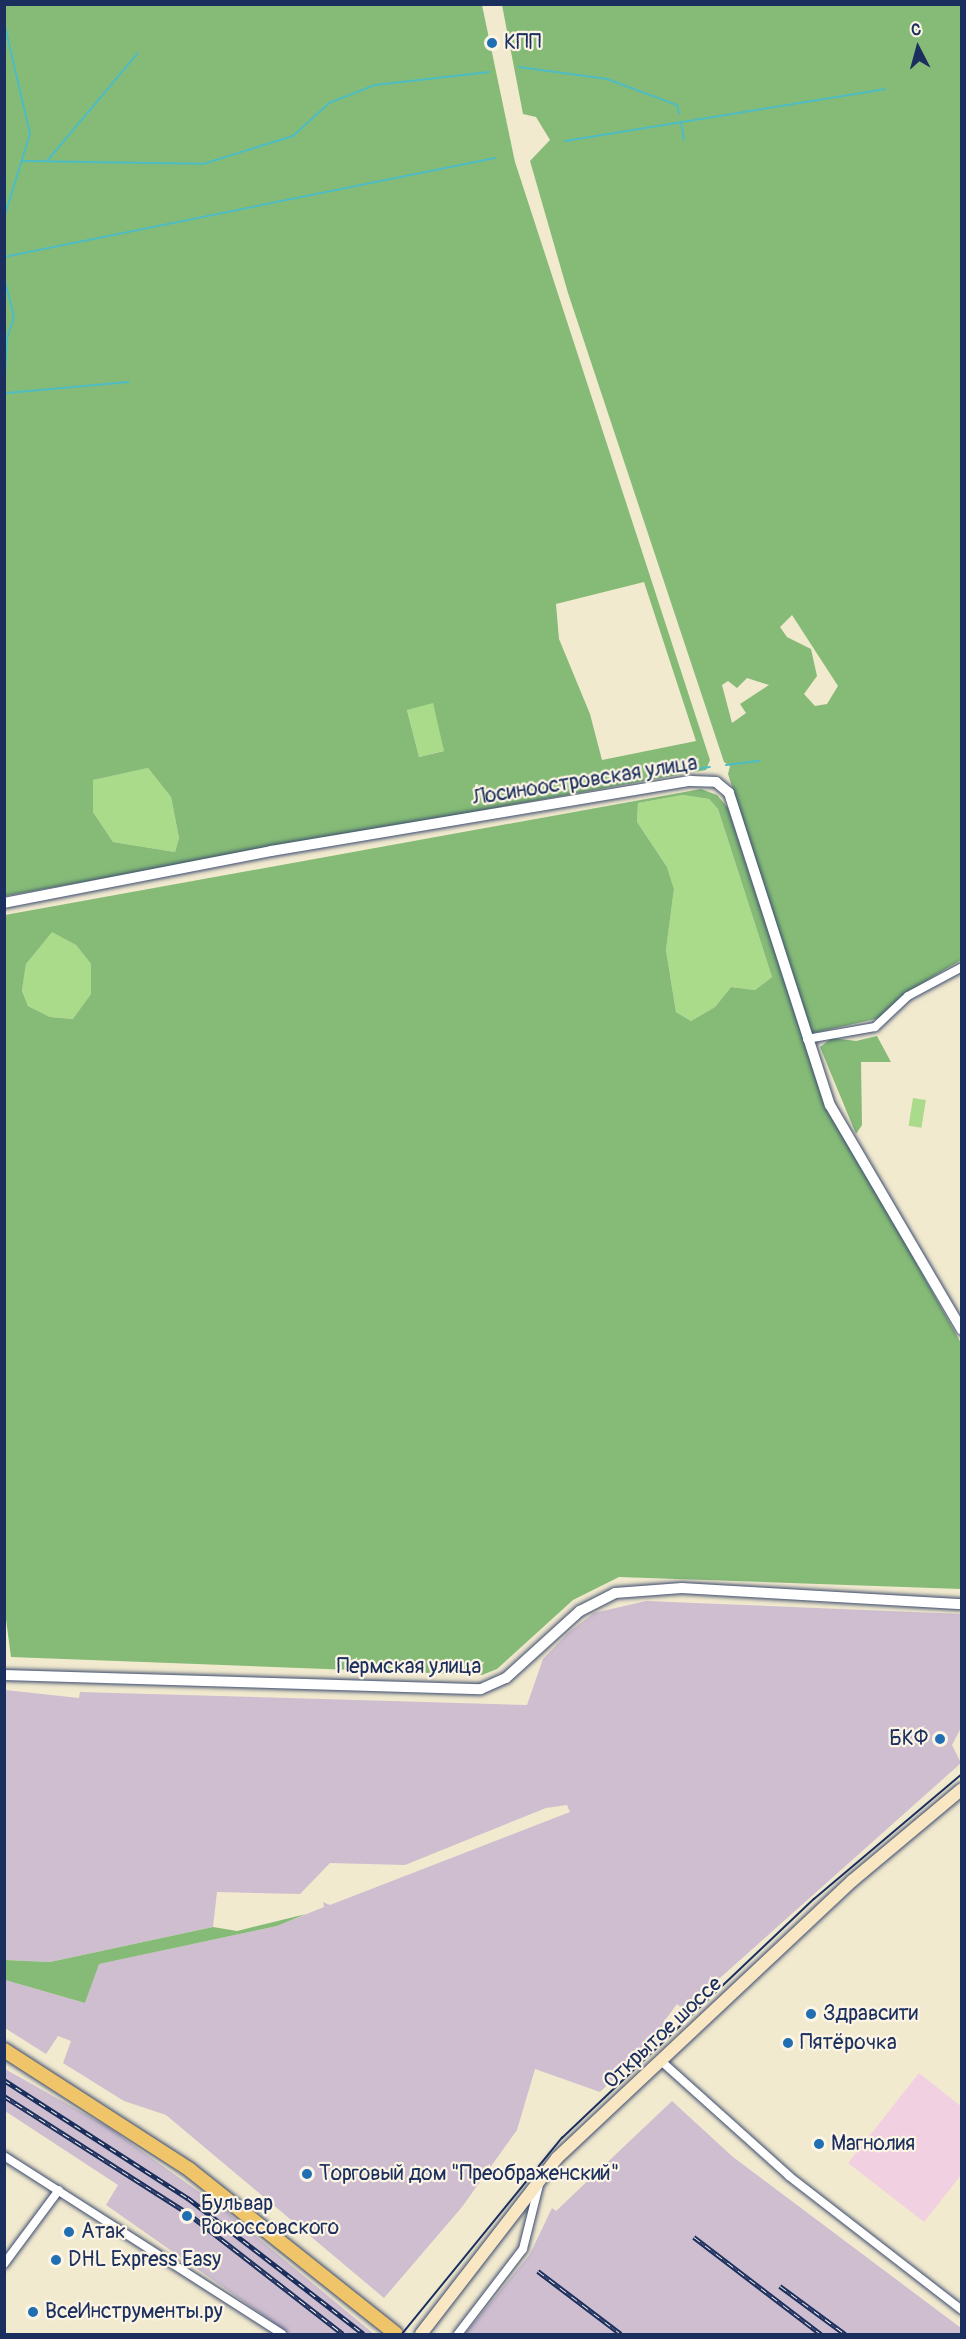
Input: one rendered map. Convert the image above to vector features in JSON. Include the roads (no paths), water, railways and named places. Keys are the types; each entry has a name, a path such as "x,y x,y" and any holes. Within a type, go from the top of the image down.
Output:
{"main road":[{"name":"Открытое шоссе","path":"421,2334 540,2181 661,2061 852,1881 962,1789"},
{"path":"4,2052 190,2170 395,2334"}],"street":[{"name":"Лосиноостровская улица","path":"4,903 271,851 691,781 716,782 729,793 830,1105 962,1330"},
{"path":"807,1039 875,1027 908,996 962,966"},
{"name":"Пермская улица","path":"4,1675 481,1689 506,1678 580,1611 615,1593 682,1588 962,1604"},
{"path":"661,2061 789,2176 962,2310"},
{"path":"4,2156 282,2334"},
{"path":"458,2334 523,2249 540,2181"},
{"path":"4,2264 59,2190"}],"waterway":[{"path":"4,22 30,134 4,218"},
{"path":"47,161 138,53"},
{"path":"519,67 607,79 677,105 679,114"},
{"path":"22,161 203,164 293,136 329,103 375,85 489,72"},
{"path":"565,141 885,89"},
{"path":"681,122 684,140"},
{"path":"4,257 495,158"},
{"path":"4,277 14,317 7,338 4,400"},
{"path":"7,393 129,382"},
{"path":"726,765 760,761"},
{"path":"697,769 710,767"}],"tram line":[{"path":"402,2334 562,2138 814,1899 962,1774"}],"railway":[{"path":"4,2080 188,2198 364,2334"},
{"path":"4,2096 189,2214 343,2334"},
{"path":"694,2237 821,2334"},
{"path":"538,2271 621,2334"},
{"path":"780,2286 845,2334"}],"place":[{"name":"КПП","path":"492,43"},
{"name":"БКФ","path":"940,1739"},
{"name":"Здравсити","path":"811,2014"},
{"name":"Пятёрочка","path":"788,2043"},
{"name":"Магнолия","path":"819,2144"},
{"name":"Торговый дом \"Преображенский\"","path":"307,2174"},
{"name":"Бульвар Рокоссовского","path":"187,2216"},
{"name":"Атак","path":"69,2232"},
{"name":"DHL Express Easy","path":"56,2260"},
{"name":"ВсеИнструменты.ру","path":"33,2312"}]}
